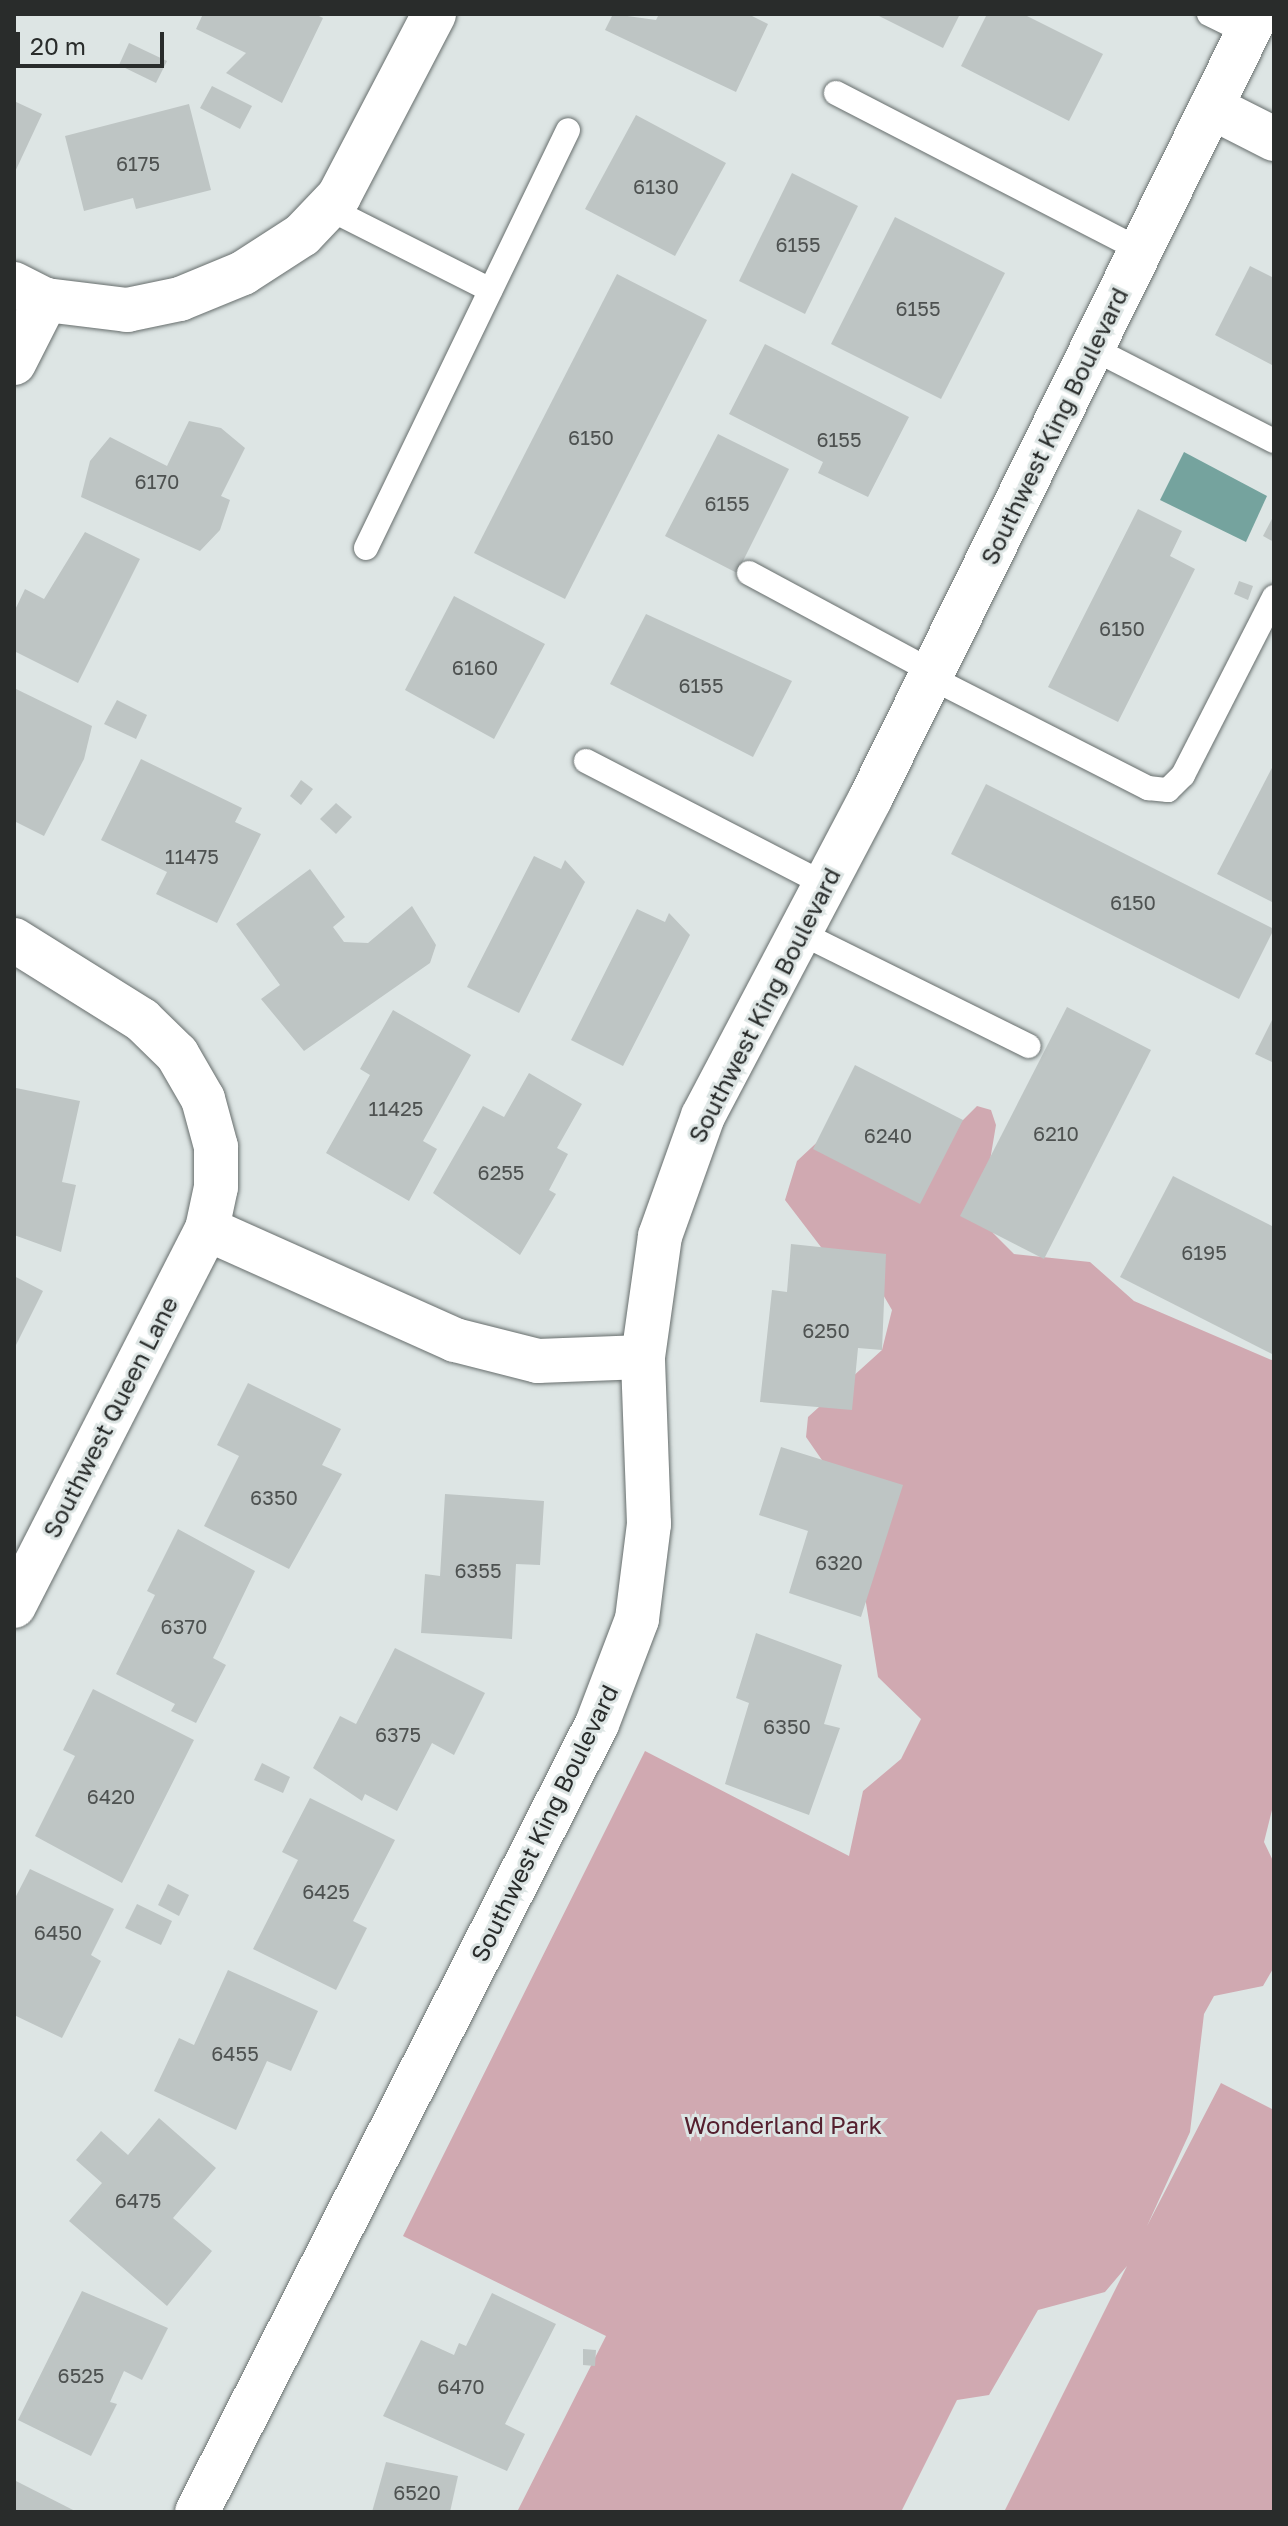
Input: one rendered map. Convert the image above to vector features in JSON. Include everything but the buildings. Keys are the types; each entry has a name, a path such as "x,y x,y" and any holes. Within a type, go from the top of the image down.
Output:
{"street":[{"path":"14,363 30,292 127,310 180,299 243,273 302,235 328,208 434,14"},
{"name":"Southwest King Boulevard","path":"197,2512 597,1724 637,1619 649,1524 643,1357 660,1236 703,1116 826,885 1252,24"},
{"path":"1211,107 1274,139"},
{"name":"Southwest Queen Lane","path":"14,940 142,1020 177,1054 203,1099 216,1147 216,1187 207,1229 14,1606"},
{"path":"207,1229 455,1340 538,1361 643,1357"}],"lane":[{"path":"1209,14 1252,24"},
{"path":"836,93 1140,250"},
{"path":"366,548 568,130"},
{"path":"328,208 490,290"},
{"path":"1092,348 1274,441"},
{"path":"749,573 1148,788 1168,790 1183,775 1274,597"},
{"path":"586,761 826,885"},
{"path":"801,933 1029,1046"}],"green space":[{"name":"Wonderland Park","path":"977,1106 991,1110 996,1125 983,1202 993,1233 1014,1254 1090,1262 1134,1301 1274,1361 1274,1802 1264,1842 1274,1863 1274,1967 1263,1986 1214,1996 1204,2014 1190,2132 1147,2226 1221,2083 1274,2110 1274,2512 1004,2512 1127,2266 1105,2292 1038,2310 989,2395 957,2400 901,2512 517,2512 606,2336 403,2236 645,1751 849,1856 863,1791 901,1759 921,1719 878,1677 866,1603 832,1541 824,1463 806,1437 808,1417 882,1350 892,1310 867,1267 824,1251 785,1200 797,1161 826,1134 963,1120"}],"water":[{"path":"1184,452 1267,496 1246,542 1160,500"}]}
